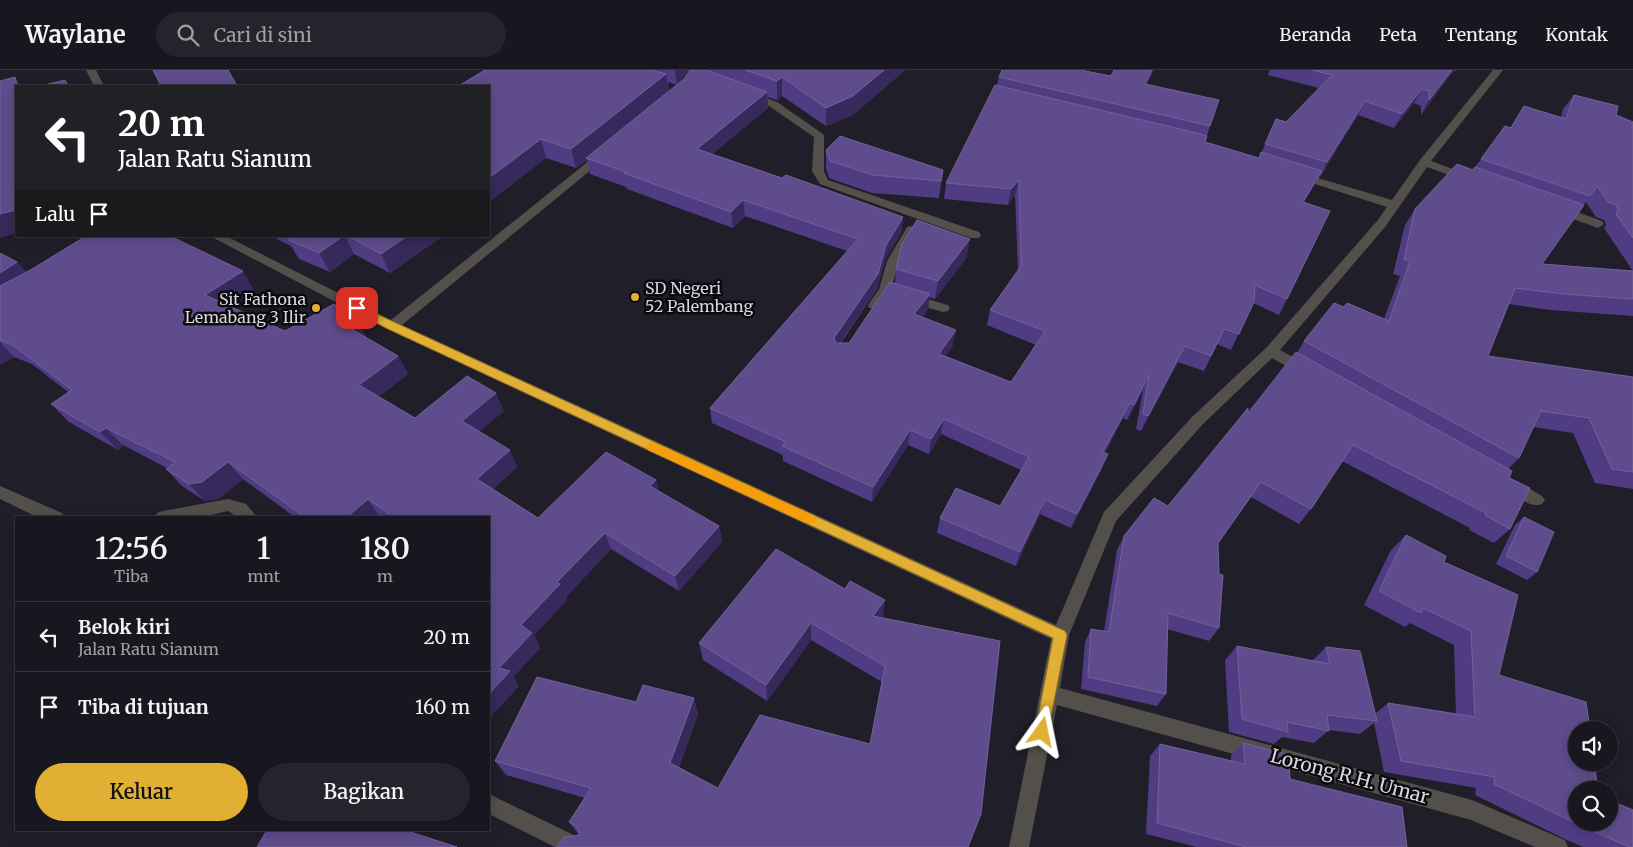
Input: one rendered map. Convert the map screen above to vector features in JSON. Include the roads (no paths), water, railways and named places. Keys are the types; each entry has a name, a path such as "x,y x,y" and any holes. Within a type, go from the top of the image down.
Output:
{"street":[{"path":"91,70 98,85"},
{"path":"1019,847 1060,635 1110,517 1198,420 1271,351 1381,224 1424,162 1498,70"},
{"path":"737,90 773,104 819,136 818,171 824,182 975,235"},
{"path":"392,326 613,147"},
{"path":"1424,162 1479,182"},
{"path":"1283,171 1394,204"},
{"path":"1543,204 1598,224"},
{"path":"869,314 885,290 893,261 920,216"},
{"path":"218,237 392,326 1060,635"},
{"path":"885,290 943,308"},
{"path":"1271,351 1323,380"},
{"path":"1495,475 1537,500"},
{"path":"0,492 52,516"},
{"path":"173,516 223,506 240,509 248,516"},
{"name":"Lorong R.H. Umar","path":"1050,694 1472,810 1558,847"},
{"path":"490,804 577,847"}],"place":[{"name":"SD Negeri 52 Palembang","path":"635,297"},
{"name":"Sit Fathona Lemabang 3 Ilir","path":"316,308"}]}
